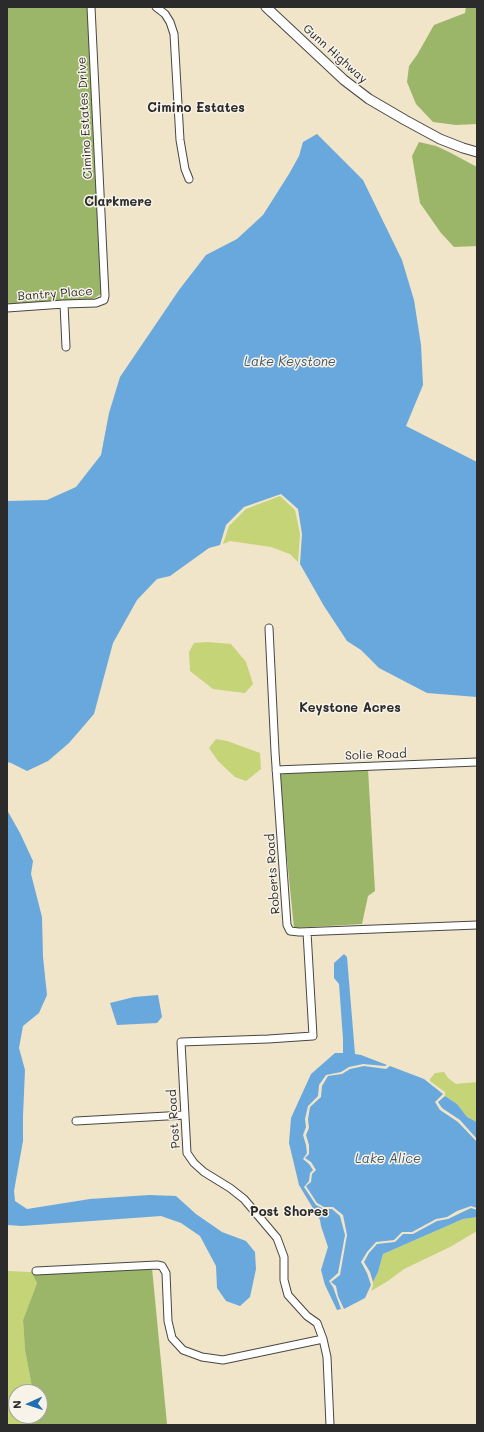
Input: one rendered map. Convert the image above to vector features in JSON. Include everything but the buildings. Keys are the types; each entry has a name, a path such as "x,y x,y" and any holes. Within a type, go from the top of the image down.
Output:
{"main road":[{"name":"Gunn Highway","path":"266,7 344,80 369,99 440,139 477,152"},
{"name":"Gunn Highway","path":"275,7 356,83 392,113"}],"street":[{"name":"Cimino Estates Drive","path":"91,7 104,300"},
{"path":"156,7 165,14 170,22 174,34 177,105 181,146 185,169 189,178"},
{"name":"Bantry Place","path":"7,308 96,303 104,300"},
{"path":"64,304 66,347"},
{"name":"Roberts Road","path":"269,628 276,770 287,926 290,931 307,932 477,925"},
{"name":"Solie Road","path":"276,770 477,762"},
{"name":"Post Road","path":"307,932 314,1036 181,1042 187,1153 194,1163 204,1172 244,1198 277,1238 284,1257 284,1280 288,1295 316,1324 323,1339 327,1357 330,1425"},
{"path":"76,1121 185,1115"},
{"path":"36,1271 162,1266 166,1273 168,1321 172,1338 183,1350 202,1357 223,1360 323,1339"}],"green space":[{"path":"7,7 90,7 93,46 96,179 101,294 91,300 7,305"},
{"path":"466,7 477,7 477,124 456,125 433,122 416,104 407,82 409,66 434,25 465,13"},
{"path":"419,142 436,146 477,167 477,246 454,247 441,233 420,203 412,156"},
{"path":"280,496 295,510 300,534 298,562 290,554 271,547 230,541 223,544 229,526 246,509"},
{"path":"207,642 231,644 246,662 253,684 245,693 213,689 190,671 189,652 194,643"},
{"path":"216,739 227,741 260,753 261,769 246,781 235,777 218,761 209,748"},
{"path":"368,769 375,891 368,896 362,924 294,928 280,773"},
{"path":"444,1072 448,1078 456,1084 477,1082 477,1122 467,1117 457,1104 445,1096 445,1092 430,1081 435,1073"},
{"path":"477,1217 477,1231 450,1247 404,1269 371,1291 383,1254 463,1219"},
{"path":"152,1268 167,1424 33,1425 32,1424 48,1424 48,1384 31,1384 25,1350 23,1320 37,1283 31,1272 34,1274"},
{"path":"7,1271 31,1272 37,1283 23,1320 25,1350 32,1384 8,1384 8,1424 33,1425 7,1425"}],"water":[{"name":"Lake Keystone","path":"317,134 363,180 402,260 414,300 421,345 423,385 406,426 477,462 477,697 427,693 379,668 361,650 347,641 324,606 300,564 302,534 298,509 281,494 244,507 226,525 220,545 209,548 170,576 157,579 137,600 113,643 94,714 69,743 48,761 27,771 7,762 7,501 47,500 76,487 101,455 109,413 120,377 179,290 206,255 237,239 263,215 299,156 303,142"},
{"path":"7,810 33,861 31,874 42,917 43,957 47,995 39,1013 23,1026 19,1048 25,1070 23,1141 14,1191 15,1201 27,1209 90,1199 149,1195 176,1196 196,1214 222,1232 246,1241 255,1252 256,1269 250,1297 240,1306 226,1301 217,1288 216,1266 200,1236 181,1223 161,1216 22,1226 7,1225"},
{"path":"344,954 347,957 355,1054 387,1065 363,1064 349,1067 341,1072 326,1075 319,1085 318,1096 308,1106 305,1119 306,1127 303,1135 307,1153 303,1159 313,1170 310,1173 309,1181 304,1187 316,1205 324,1209 332,1209 340,1216 345,1235 338,1273 329,1281 333,1287 341,1309 337,1310 325,1285 321,1270 328,1247 320,1220 299,1185 289,1143 291,1118 311,1074 335,1053 343,1053 339,984 334,978 334,963"},
{"path":"158,995 162,1017 157,1023 117,1025 110,1003 134,997"},
{"name":"Lake Alice","path":"364,1066 386,1069 390,1066 424,1079 443,1094 435,1102 440,1110 458,1122 477,1142 477,1208 471,1206 457,1211 447,1217 436,1219 412,1232 402,1232 394,1240 376,1242 361,1262 371,1285 365,1298 344,1309 338,1296 336,1286 331,1282 340,1275 347,1235 343,1215 333,1207 324,1207 317,1203 306,1186 311,1182 312,1174 316,1170 311,1162 305,1158 309,1154 309,1145 306,1135 309,1128 308,1119 310,1107 321,1097 322,1086 328,1076 342,1074 350,1069"},
{"path":"445,1096 457,1104 467,1117 477,1122 477,1139 460,1120 442,1108 438,1102"},
{"path":"471,1208 477,1210 477,1217 463,1219 383,1254 378,1272 373,1282 370,1272 364,1262 369,1253 377,1244 395,1242 403,1234 413,1234 437,1221 448,1219"}],"district":[{"name":"Cimino Estates","path":"196,108"},
{"name":"Clarkmere","path":"118,202"},
{"name":"Keystone Acres","path":"350,708"},
{"name":"Post Shores","path":"289,1212"}]}
